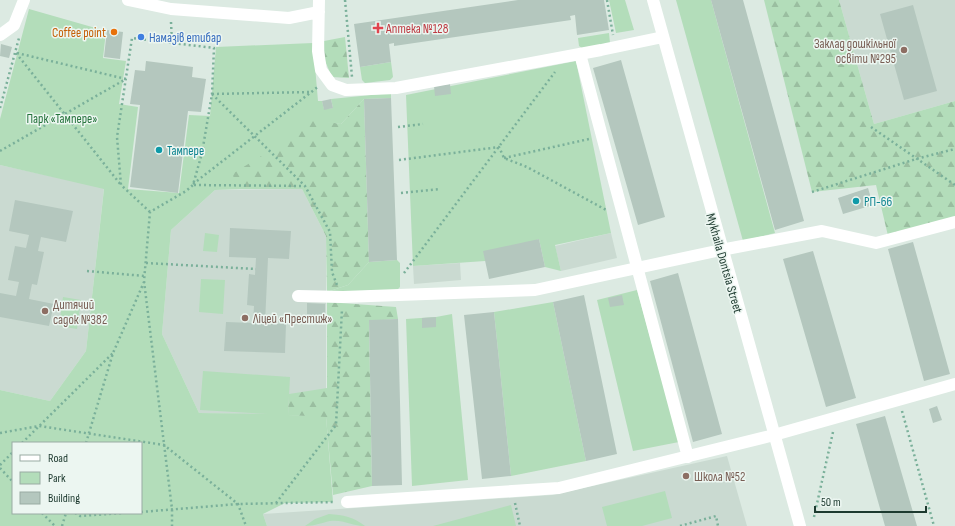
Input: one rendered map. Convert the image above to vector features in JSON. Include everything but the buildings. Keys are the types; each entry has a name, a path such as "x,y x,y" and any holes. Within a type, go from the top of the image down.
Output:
{"street":[{"path":"0,35 14,25 24,0"},
{"path":"128,0 171,9 289,18 319,12"},
{"path":"319,0 318,51 321,70 332,85 346,90 396,88 566,57 663,37"},
{"name":"Mykhaila Dontsia Street","path":"653,0 721,250 800,526"},
{"path":"580,54 636,268 688,457"},
{"path":"298,296 343,297 535,290 721,250 822,231 876,243 955,222"},
{"path":"348,502 559,488 774,436 955,384"}],"path":[{"path":"346,0 353,90"},
{"path":"607,0 615,47"},
{"path":"0,108 16,53 19,37 14,25"},
{"path":"121,185 117,137 132,38 214,48 212,94 202,153 193,185"},
{"path":"16,53 126,79"},
{"path":"16,53 121,185 150,212"},
{"path":"404,273 566,57"},
{"path":"0,151 126,79"},
{"path":"150,212 186,191 327,80"},
{"path":"212,94 312,92"},
{"path":"212,94 305,186 330,232 332,272 343,297 336,425 276,503"},
{"path":"398,127 424,124"},
{"path":"871,127 955,185"},
{"path":"504,158 601,136"},
{"path":"499,147 504,158 527,167 623,219"},
{"path":"399,160 499,147"},
{"path":"812,192 916,159 955,149"},
{"path":"193,185 305,186"},
{"path":"401,193 440,189"},
{"path":"150,212 144,282 172,509 172,526"},
{"path":"146,263 256,269"},
{"path":"87,271 144,276"},
{"path":"86,442 113,353 144,282"},
{"path":"23,442 113,353"},
{"path":"899,400 934,526"},
{"path":"814,517 836,418"},
{"path":"0,433 39,426 164,445 238,504 246,526"},
{"path":"12,453 0,467 12,481"},
{"path":"142,512 238,504 348,502"},
{"path":"515,503 520,526"},
{"path":"43,514 55,526"},
{"path":"62,526 66,514"},
{"path":"77,514 80,516 109,514"},
{"path":"680,526 716,516 718,526"}],"shaded area":[{"name":"Заклад дошкільної освіти №295","path":"839,0 955,0 955,101 874,124"},
{"name":"Дитячий садок №382","path":"0,165 104,188 86,351 50,401 0,390"},
{"name":"Ліцей «Престиж»","path":"302,189 326,236 326,416 199,413 162,334 171,230 215,190"},
{"path":"611,233 617,258 561,271 555,246"},
{"path":"460,263 461,280 414,284 413,266"},
{"name":"Школа №52","path":"727,456 747,526 267,526 263,514 552,495"}],"green space":[{"path":"609,0 625,0 634,30 616,33"},
{"path":"676,0 711,0 775,233 743,241"},
{"path":"764,0 839,0 874,124 955,101 955,221 889,240 876,185 812,192"},
{"name":"Парк «Тампере»","path":"29,9 106,31 103,58 126,61 119,104 138,107 128,189 179,193 189,115 210,116 216,47 313,43 318,101 322,101 324,109 333,108 331,99 391,93 391,98 364,99 341,124 320,122 240,189 215,190 171,230 162,334 199,413 268,414 200,410 203,371 290,377 288,415 326,416 333,502 285,503 263,514 267,526 0,526 0,390 50,401 86,351 104,189 0,165 0,119"},
{"path":"609,33 610,43 582,48 579,46 578,38"},
{"path":"345,37 349,78 332,77 325,61 324,41"},
{"path":"576,61 611,233 555,245 561,271 545,267 539,239 485,261 413,266 406,95"},
{"path":"391,62 393,77 390,80 365,83 362,80 360,67"},
{"path":"364,99 369,262 348,285 327,292 326,236 302,189 240,189 232,174 286,141 314,120 341,124"},
{"path":"205,233 219,235 217,252 203,251"},
{"path":"397,260 400,263 400,287 397,290 327,292 348,285 369,262"},
{"path":"201,279 225,280 223,314 199,312"},
{"path":"637,290 679,442 633,451 597,300"},
{"path":"63,297 81,300 77,329 59,326"},
{"path":"327,302 396,307 398,319 369,321 372,486 333,495 326,417 288,415 289,394 327,388"},
{"path":"553,302 586,461 511,476 494,312"},
{"path":"452,314 468,480 412,486 406,319 436,317"},
{"path":"665,491 672,518 642,526 607,526 602,507"},
{"path":"511,505 516,526 433,526"},
{"path":"329,514 357,520 365,526 330,521 305,526 315,519"}],"place":[{"name":"Аптека №128","path":"378,28"},
{"name":"Coffee point","path":"114,32"},
{"name":"Намазів етибар","path":"141,37"},
{"name":"Заклад дошкільної освіти №295","path":"904,50"},
{"name":"Тампере","path":"159,150"},
{"name":"РП-66","path":"856,201"},
{"name":"Дитячий садок №382","path":"45,311"},
{"name":"Ліцей «Престиж»","path":"245,318"},
{"name":"Школа №52","path":"686,476"}]}
